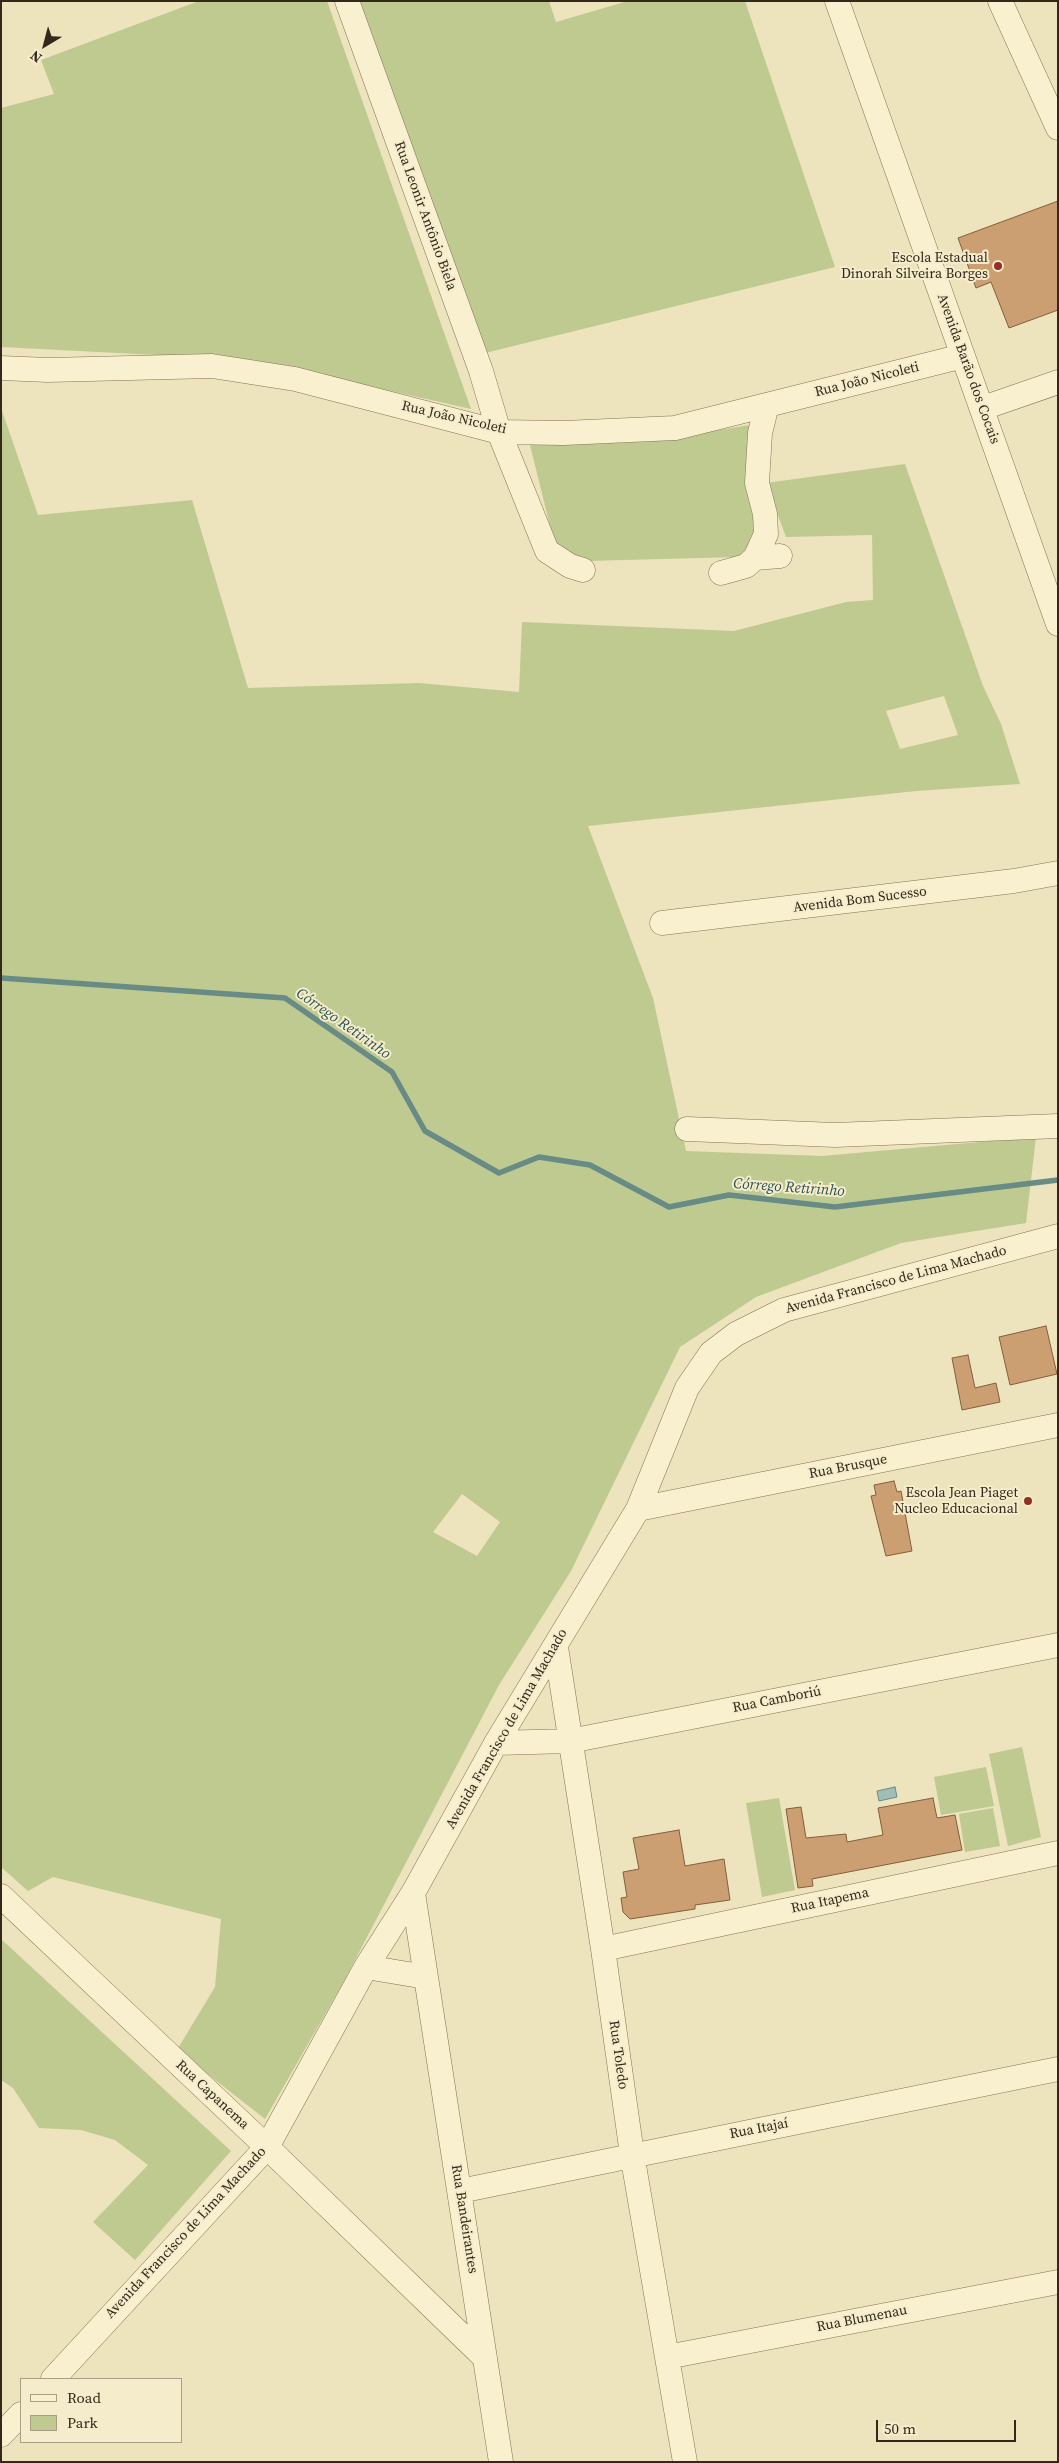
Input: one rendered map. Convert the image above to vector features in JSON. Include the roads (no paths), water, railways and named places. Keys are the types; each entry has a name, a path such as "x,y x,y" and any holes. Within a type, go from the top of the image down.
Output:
{"street":[{"name":"Rua Leonir Antônio Biela","path":"347,1 477,362 499,432 547,551 570,566 583,570"},
{"name":"Avenida Barão dos Cocais","path":"837,1 983,408 1058,624"},
{"path":"1000,1 1058,128"},
{"name":"Rua João Nicoleti","path":"1,368 48,370 212,366 295,379 499,432 564,433 675,428 963,356"},
{"path":"983,408 1058,382"},
{"path":"721,573 746,566 755,558 766,534 765,514 757,482 760,433 768,405"},
{"path":"755,558 780,556"},
{"name":"Avenida Bom Sucesso","path":"662,923 1005,883 1058,873"},
{"path":"688,1129 835,1135 1058,1126"},
{"name":"Avenida Francisco de Lima Machado","path":"54,2378 267,2146 366,1967 413,1893 496,1744 638,1509 688,1388 711,1353 736,1334 784,1310 1058,1236"},
{"name":"Rua Brusque","path":"638,1509 1058,1425"},
{"name":"Rua Camboriú","path":"496,1744 570,1741 1058,1645"},
{"name":"Rua Toledo","path":"556,1647 603,1949 632,2154 685,2462"},
{"name":"Rua Itapema","path":"603,1949 1058,1853"},
{"name":"Rua Bandeirantes","path":"413,1893 501,2462"},
{"name":"Rua Capanema","path":"1,1896 267,2146 485,2358"},
{"path":"366,1967 426,1977"},
{"name":"Rua Itajaí","path":"460,2191 632,2154 1058,2069"},
{"name":"Rua Blumenau","path":"667,2357 1058,2282"},
{"path":"1,2436 20,2415"}],"water":[{"path":"895,1787 897,1797 879,1801 877,1791"}],"waterway":[{"name":"Córrego Retirinho","path":"1,978 285,998 392,1072 425,1131 499,1173 539,1157 590,1165 669,1207 729,1195 835,1207 1058,1180"}],"place":[{"name":"Escola Estadual Dinorah Silveira Borges","path":"998,266"},
{"name":"Escola Jean Piaget Nucleo Educacional","path":"1028,1501"}]}
